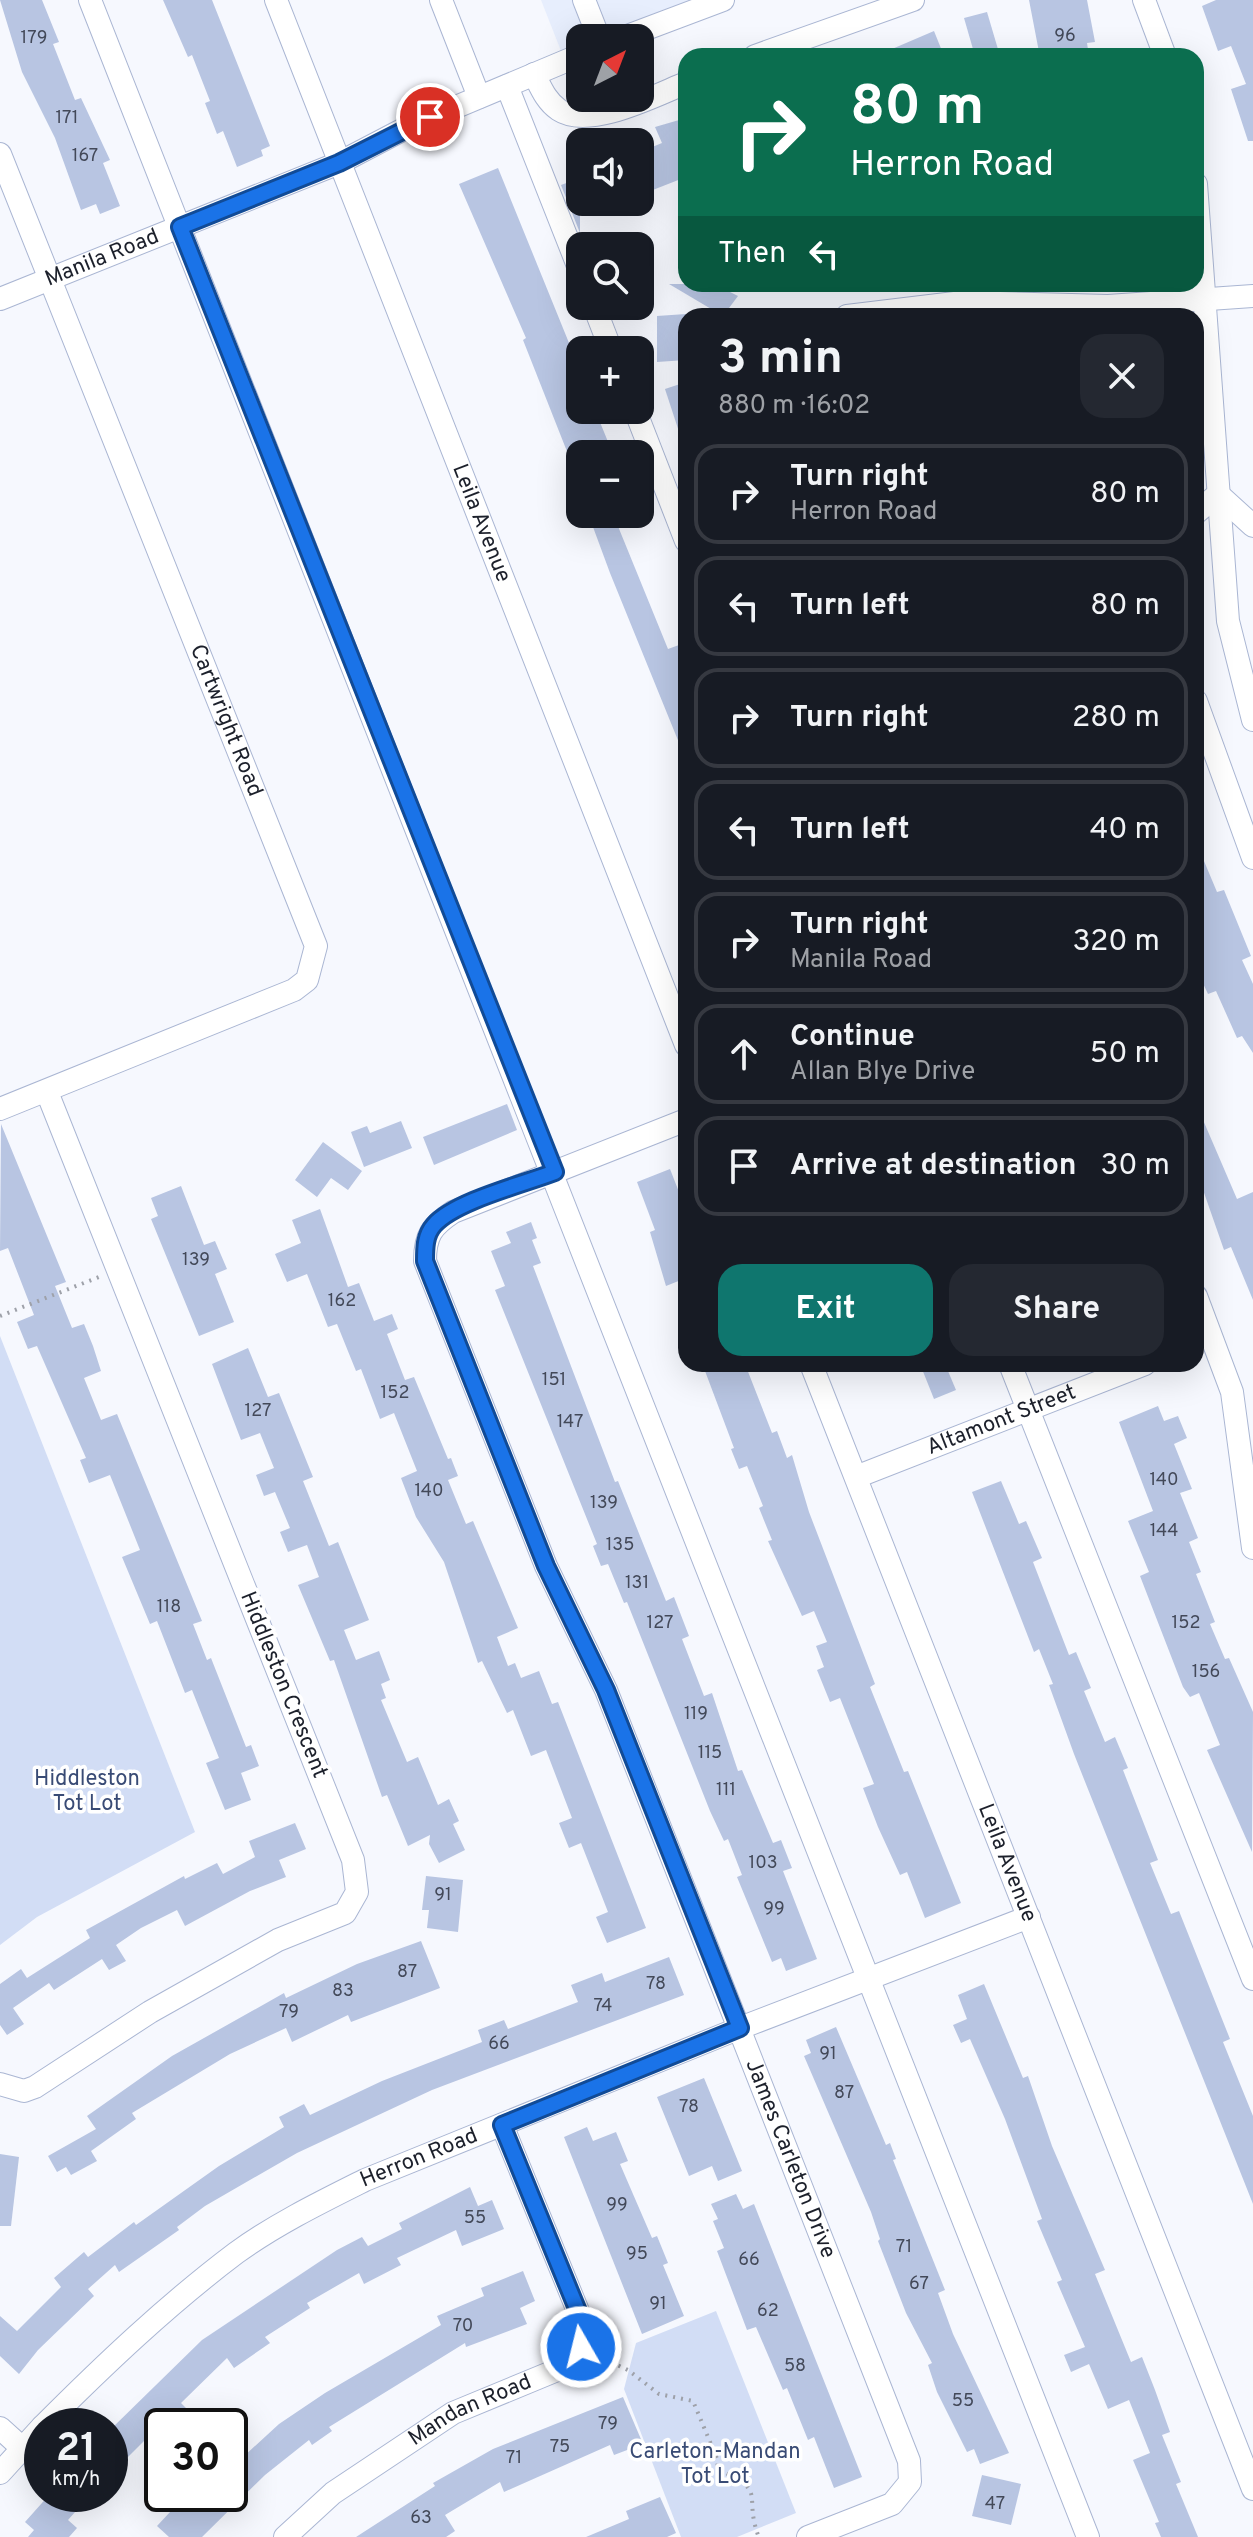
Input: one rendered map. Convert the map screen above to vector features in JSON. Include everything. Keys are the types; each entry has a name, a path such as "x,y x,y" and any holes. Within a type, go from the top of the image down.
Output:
{"street":[{"path":"90,0 555,1172 1088,2537"},
{"name":"Leila Avenue","path":"276,0 678,1025"},
{"path":"441,0 479,97"},
{"path":"584,0 593,24"},
{"path":"649,24 682,7 723,0"},
{"path":"778,48 913,0"},
{"path":"1144,0 1162,48"},
{"name":"Manila Road","path":"0,299 339,163 406,128 566,61"},
{"path":"534,74 546,98 561,112 586,117 621,109 678,86"},
{"path":"507,86 566,236"},
{"name":"Cartwright Road","path":"0,154 316,946 307,980 294,990 0,1109"},
{"path":"1204,268 1228,621 1253,720"},
{"path":"913,308 963,302 1108,306 1253,296"},
{"path":"640,424 678,520"},
{"path":"1204,506 1218,494"},
{"path":"1218,494 1253,526"},
{"path":"1204,723 1253,858"},
{"name":"Hiddleston Crescent","path":"0,2084 24,2091 35,2087 201,1983 278,1940 345,1913 357,1892 353,1860 47,1092"},
{"name":"James Carleton Drive","path":"678,1123 476,1202 433,1225 425,1242 425,1261 546,1566 606,1690 909,2461 910,2482 892,2504 808,2537"},
{"path":"1205,1339 1232,1392 1253,1548"},
{"name":"Leila Avenue","path":"814,1372 1253,2489"},
{"path":"1013,1372 1253,1979"},
{"name":"Altamont Street","path":"856,1477 1126,1372"},
{"name":"Herron Road","path":"62,2408 108,2361 238,2252 307,2209 365,2180 740,2028 1029,1917"},
{"name":"Mandan Road","path":"285,2537 333,2493 453,2413 574,2363 581,2347 580,2316 502,2125"},
{"name":"Leila Avenue","path":"1204,2362 1253,2448"},
{"path":"0,2428 21,2447"},
{"name":"Herron Road","path":"0,2473 24,2444"}],"path":[{"path":"0,1316 117,1271"},
{"path":"604,2359 628,2370 659,2394 693,2401 718,2461 717,2469 744,2481 753,2492 758,2535"}],"shaded area":[{"path":"541,0 690,0 629,24 566,24 566,49 561,51"}],"green space":[{"name":"Hiddleston Tot Lot","path":"0,1336 195,1832 37,1917 0,1945"},
{"name":"Carleton-Mandan Tot Lot","path":"716,2311 796,2513 737,2537 681,2537 624,2389 636,2343"}],"building":[{"path":"0,0 42,0 59,42 53,44 75,100 81,98 110,160 103,163 120,206 100,214 96,204 81,210 55,138 22,72"},
{"path":"163,0 212,0 270,146 261,150 263,156 237,167 223,131 217,134 205,103 210,101 192,55 188,57"},
{"path":"1029,0 1087,0 1095,42 1087,43 1088,48 1038,48"},
{"path":"1216,0 1253,0 1253,141 1248,141 1231,89 1246,84 1231,46 1218,51 1202,6"},
{"path":"987,12 998,48 973,48 964,18"},
{"path":"934,31 941,48 894,48"},
{"path":"678,120 678,180 654,190 654,146 662,143 655,127"},
{"path":"498,168 566,336 566,424 601,424 607,440 566,440 566,449 523,340 526,338 459,184"},
{"path":"573,216 580,216 580,232"},
{"path":"682,292 730,292 738,296 729,308 710,308"},
{"path":"678,315 678,361 657,362 657,316"},
{"path":"678,385 678,429 665,389"},
{"path":"593,528 619,528 668,649 678,645 678,740"},
{"path":"1204,861 1217,892 1224,890 1251,956 1242,960 1253,984 1253,1053 1242,1036 1237,1038 1216,991 1208,994 1204,986"},
{"path":"507,1104 517,1130 434,1165 423,1137"},
{"path":"401,1121 412,1148 364,1167 351,1132 367,1126 370,1133"},
{"path":"1204,1122 1237,1199 1253,1192 1253,1300 1231,1247 1224,1250 1204,1193"},
{"path":"1,1124 66,1282 55,1286 72,1328 84,1324 93,1346 101,1371 84,1378 101,1420 117,1414 202,1621 193,1624 207,1660 211,1658 246,1747 251,1745 259,1766 241,1773 251,1800 225,1810 206,1763 219,1758 192,1690 185,1693 157,1621 150,1624 122,1557 140,1550 110,1475 89,1483 80,1460 86,1458 37,1346 28,1349 17,1322 34,1315 8,1248 0,1251"},
{"path":"323,1142 362,1171 348,1190 331,1178 317,1197 295,1180"},
{"path":"670,1169 678,1190 678,1281 666,1286 650,1232 655,1230 637,1182"},
{"path":"181,1186 204,1245 215,1241 227,1269 215,1274 234,1322 199,1336 151,1219 158,1216 151,1198"},
{"path":"320,1209 348,1287 359,1283 374,1321 392,1314 398,1329 387,1334 405,1380 414,1377 448,1459 451,1458 458,1476 448,1480 466,1524 473,1521 518,1628 497,1637 508,1666 515,1663 521,1678 539,1671 552,1704 558,1702 646,1928 607,1943 596,1917 608,1912 581,1843 569,1848 559,1823 572,1818 546,1750 531,1756 513,1710 507,1713 482,1661 478,1663 444,1562 416,1517 401,1478 417,1471 394,1413 380,1419 361,1369 356,1371 337,1324 328,1327 307,1274 287,1282 275,1254 301,1243 292,1220"},
{"path":"531,1222 537,1238 532,1240 541,1263 533,1266 615,1482 618,1481 666,1601 674,1597 689,1636 682,1639 704,1696 712,1693 738,1771 742,1770 773,1843 781,1840 792,1868 783,1871 817,1959 786,1971 781,1958 772,1962 737,1877 742,1875 728,1839 724,1841 710,1811 627,1602 624,1603 608,1564 601,1566 593,1546 597,1544 495,1290 505,1286 491,1251 511,1243 506,1232"},
{"path":"248,1348 268,1397 279,1393 313,1477 303,1481 329,1546 338,1542 369,1620 344,1630 356,1660 379,1651 390,1680 381,1684 386,1698 381,1700 407,1762 418,1757 438,1805 449,1799 459,1821 453,1824 465,1850 439,1863 429,1844 430,1835 408,1846 387,1795 382,1797 334,1660 330,1661 298,1585 319,1577 307,1545 288,1552 280,1532 290,1528 275,1492 264,1496 256,1475 274,1468 260,1433 241,1440 212,1364"},
{"path":"705,1372 748,1372 772,1433 777,1431 787,1458 792,1455 809,1512 875,1684 870,1687 904,1772 908,1771 961,1903 925,1918 907,1872 900,1875 863,1788 874,1784 840,1698 830,1702 817,1670 824,1667 816,1646 827,1642 814,1611 802,1616 768,1541 772,1540 759,1508 763,1506 747,1466 739,1469 731,1449 734,1448"},
{"path":"923,1372 948,1372 956,1390 934,1399"},
{"path":"1158,1406 1164,1421 1178,1416 1187,1438 1174,1444 1192,1489 1180,1493 1198,1538 1189,1542 1201,1572 1196,1574 1215,1622 1210,1624 1253,1712 1252,1852 1207,1750 1220,1745 1199,1693 1190,1697 1183,1687 1140,1576 1149,1572 1128,1521 1153,1511 1119,1422"},
{"path":"1001,1481 1019,1524 1026,1521 1042,1558 1033,1562 1069,1655 1076,1652 1091,1688 1084,1691 1105,1742 1115,1737 1128,1768 1123,1770 1158,1860 1150,1863 1171,1914 1179,1911 1230,2039 1223,2042 1253,2116 1253,2204 1074,1754 1049,1685 1053,1684 1039,1649 1034,1652 972,1492"},
{"path":"295,1823 306,1849 279,1860 286,1877 250,1891 185,1926 177,1910 141,1928 116,1945 126,1961 109,1970 102,1959 54,1990 49,1983 13,2008 24,2024 7,2035 0,2025 0,1984 21,1969 27,1978 90,1938 86,1930 184,1876 185,1879 217,1863 223,1874 255,1857 249,1841"},
{"path":"426,1876 463,1880 458,1932 427,1928 429,1910 422,1910"},
{"path":"421,1941 440,1988 351,2022 348,2015 292,2042 286,2028 230,2054 132,2113 136,2119 91,2151 97,2161 71,2175 66,2167 57,2172 48,2156 96,2129 87,2116 172,2056 284,1993 286,1998 357,1964"},
{"path":"669,1957 684,1995 432,2090 297,2153 205,2206 177,2227 179,2230 119,2272 115,2265 88,2289 94,2296 38,2350 19,2374 0,2356 0,2316 17,2331 61,2287 54,2278 84,2252 88,2257 134,2222 136,2225 219,2166 284,2127 279,2117 304,2104 310,2115 382,2081 482,2042 478,2030 504,2020 508,2029 578,2002 571,1985 602,1973 605,1982"},
{"path":"984,1984 1023,2078 1028,2076 1052,2146 1105,2270 1095,2274 1131,2362 1142,2357 1155,2390 1170,2432 1162,2435 1181,2482 1176,2484 1198,2537 1161,2537 1155,2523 1159,2522 1133,2460 1150,2453 1129,2400 1108,2409 1089,2364 1071,2372 1064,2355 1085,2347 1057,2282 1062,2280 1037,2221 1042,2219 1005,2119 970,2039 961,2043 953,2025 967,2019 958,1995"},
{"path":"836,2027 886,2145 890,2143 896,2159 893,2160 945,2290 938,2293 953,2334 1009,2453 980,2464 974,2449 967,2452 937,2392 928,2365 932,2363 906,2313 878,2241 880,2239 871,2212 804,2056 811,2053 806,2040"},
{"path":"704,2078 742,2171 718,2181 712,2166 689,2176 657,2097"},
{"path":"587,2127 593,2141 616,2132 628,2161 620,2164 652,2238 657,2236 668,2263 663,2265 684,2316 642,2334 564,2137"},
{"path":"0,2154 19,2157 11,2226 0,2226"},
{"path":"470,2187 478,2206 492,2200 504,2229 462,2246 456,2230 397,2258 401,2265 364,2284 359,2273 307,2303 310,2308 265,2337 270,2343 234,2368 227,2358 181,2403 186,2408 144,2408 144,2441 128,2457 128,2412 202,2340 337,2250 362,2237 368,2246 402,2229 399,2223"},
{"path":"736,2194 743,2209 754,2204 862,2477 834,2488 814,2437 808,2440 787,2388 783,2390 756,2327 747,2330 717,2251 724,2248 713,2221 718,2219 711,2204"},
{"path":"523,2271 535,2301 520,2308 527,2324 466,2347 465,2343 329,2427 332,2431 312,2445 309,2440 248,2492 248,2452 279,2424 325,2393 441,2325 437,2316 484,2296 481,2288"},
{"path":"623,2397 643,2444 614,2455 610,2445 504,2492 500,2482 445,2515 455,2531 446,2537 356,2537 435,2486 433,2483 493,2449"},
{"path":"982,2475 1021,2484 1011,2525 972,2516"},
{"path":"660,2497 676,2533 667,2537 586,2537 629,2519 626,2511"},
{"path":"34,2512 75,2512 68,2520 77,2528 69,2537 28,2537 34,2530 25,2522"},
{"path":"170,2512 227,2512 202,2537 169,2537 157,2526"}],"route":[{"path":"430,117 339,163 180,227 555,1172 476,1202 433,1225 425,1242 425,1261 546,1566 606,1690 740,2028 502,2125 580,2316 581,2347"}]}
